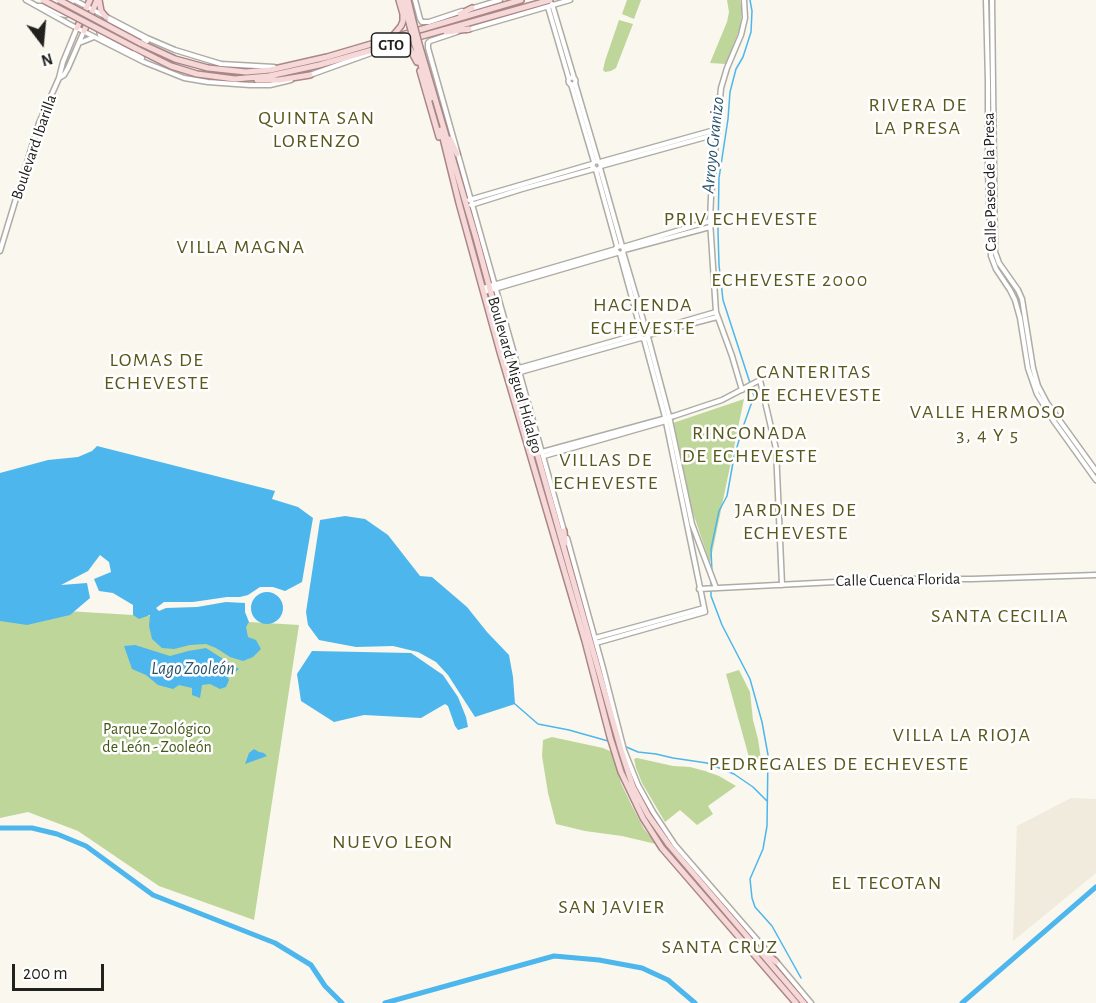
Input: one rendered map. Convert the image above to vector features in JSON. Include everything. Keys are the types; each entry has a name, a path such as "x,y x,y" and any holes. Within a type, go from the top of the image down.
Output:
{"main road":[{"name":"GTO","path":"43,0 171,66 197,74 224,78 269,76 302,69 521,0"},
{"name":"GTO","path":"59,0 175,59 208,68 246,72 281,68 429,34 549,2"},
{"path":"84,31 90,0"},
{"path":"77,28 89,9 98,0 106,17"},
{"path":"401,0 403,21 390,42 407,47 414,55 450,166"},
{"name":"Boulevard Miguel Hidalgo","path":"401,0 412,25"},
{"name":"Boulevard Miguel Hidalgo","path":"408,0 412,25 450,166 466,204"},
{"path":"433,26 472,8"},
{"path":"429,34 469,29"},
{"name":"Boulevard Miguel Hidalgo","path":"417,44 515,371 633,787 648,815 669,845 716,896 751,942"},
{"path":"247,78 271,80 310,75"},
{"path":"443,126 457,154"},
{"name":"Boulevard Miguel Hidalgo","path":"489,288 511,389 538,456 590,642 610,737 621,772 643,818 662,848 796,1003"},
{"path":"564,531 567,560"},
{"path":"697,888 709,900 716,896"},
{"path":"751,942 776,962"},
{"path":"751,942 804,1003"}],"street":[{"path":"26,0 144,62 184,78 220,84 270,84 288,81 310,75 390,42"},
{"path":"38,6 45,6 66,15 72,9 72,3 68,0"},
{"path":"74,0 156,43"},
{"path":"415,0 420,19 424,22 500,0"},
{"path":"570,0 549,2 497,21 432,40 428,45 457,154 466,204 489,288 710,221"},
{"path":"742,390 717,314 710,221 719,105 724,77 744,25 744,0"},
{"name":"Calle Paseo de la Presa","path":"986,0 991,256 996,269 1011,290 1018,308 1033,386 1042,403 1096,480"},
{"name":"Calle Paseo de la Presa","path":"992,0 995,252 999,263 1022,299 1038,386 1047,403 1096,471"},
{"path":"492,2 487,10 489,17 497,21"},
{"path":"549,2 669,418 692,524 715,588"},
{"path":"144,62 137,55 100,35 99,28 110,22 141,39 221,63 281,68"},
{"path":"69,24 72,40"},
{"path":"61,76 77,28"},
{"path":"61,76 84,31"},
{"path":"78,44 95,36"},
{"name":"Boulevard Ibarilla","path":"0,251 39,123 61,76"},
{"path":"466,204 718,131"},
{"path":"620,250 710,227"},
{"path":"515,371 717,314"},
{"path":"538,456 722,400 758,381 765,398 776,449 782,585"},
{"path":"590,642 704,610 669,418"},
{"path":"1063,432 1074,445 1077,444"},
{"path":"1076,452 1080,450 1085,459 1089,461"},
{"name":"Boulevard Miguel Hidalgo","path":"538,456 564,531 590,642"},
{"name":"Calle Cuenca Florida","path":"699,589 913,578 972,579 1096,575"},
{"path":"714,580 725,588"},
{"path":"716,896 811,1003"}],"shaded area":[{"path":"1071,798 1096,799 1096,873 1013,941 1017,826"}],"green space":[{"path":"627,0 641,0 634,19 622,14"},
{"path":"727,0 740,0 742,11 740,28 726,64 710,63 727,22 729,12"},
{"path":"619,20 633,24 616,68 605,72 603,70 605,61"},
{"path":"744,399 710,563 691,507 673,423"},
{"name":"Parque Zoológico de León - Zooleón","path":"0,607 299,625 254,920 159,886 78,831 28,812 0,818"},
{"path":"739,670 750,692 761,759 750,761 726,674"},
{"path":"552,737 612,752 621,783 631,804 644,829 656,844 556,824 542,756 543,740"},
{"path":"634,759 705,771 736,786 708,806 713,814 697,825 680,810 665,822 642,783"}],"water":[{"path":"97,446 275,491 272,499 298,507 313,518 302,582 285,591 273,587 260,587 240,597 193,602 164,602 156,608 159,611 166,608 197,607 226,602 245,603 245,612 249,622 246,627 248,637 256,640 261,649 253,657 243,661 206,644 174,649 162,648 152,639 149,626 150,615 139,619 133,615 133,605 113,593 99,591 94,579 111,572 109,562 100,555 88,571 61,585 87,583 90,598 70,615 27,625 0,621 0,473 48,460 78,457 92,451"},
{"path":"345,516 365,519 388,535 420,576 432,577 467,607 509,655 515,704 475,717 448,675 436,662 418,652 393,646 356,647 319,640 308,625 306,612 320,520"},
{"path":"267,592 278,597 283,608 278,619 267,624 256,619 251,608 256,597"},
{"name":"Lago Zooleón","path":"135,645 170,656 206,648 239,669 234,673 229,673 227,670 225,672 229,680 226,687 220,689 210,684 202,685 200,698 192,695 192,688 179,685 173,689 158,685 146,675 132,669 124,646"},
{"path":"312,651 411,653 443,675 458,697 468,727 458,730 445,704 421,718 364,715 334,722 301,701 297,674"},
{"path":"254,749 267,756 245,764 249,753"}],"waterway":[{"name":"Arroyo Granizo","path":"750,0 751,32 743,57 736,69 730,92 719,178 718,231 723,300 750,383"},
{"name":"Arroyo Granizo","path":"712,573 711,549 719,511 727,496 734,457 754,396 751,387"},
{"name":"Arroyo Granizo","path":"711,581 711,596 722,625 750,679 768,755 767,826 763,849 750,879 752,898 755,907 772,926 801,978"},
{"path":"515,704 538,724 608,741"},
{"path":"624,746 638,752 707,763 734,774 753,787 767,801"},
{"path":"0,828 32,828 57,834 86,846 153,895 275,943 311,965 325,986 342,1003"},
{"path":"962,1003 1096,887"},
{"path":"385,1003 554,956 599,960 642,968 668,980 695,1003"}],"district":[{"name":"RIVERA DE LA PRESA","path":"918,116"},
{"name":"QUINTA SAN LORENZO","path":"317,130"},
{"name":"PRIV ECHEVESTE","path":"741,219"},
{"name":"VILLA MAGNA","path":"241,247"},
{"name":"ECHEVESTE 2000","path":"790,280"},
{"name":"HACIENDA ECHEVESTE","path":"643,316"},
{"name":"LOMAS DE ECHEVESTE","path":"157,372"},
{"name":"CANTERITAS DE ECHEVESTE","path":"814,384"},
{"name":"VALLE HERMOSO 3, 4 Y 5","path":"988,424"},
{"name":"RINCONADA DE ECHEVESTE","path":"750,444"},
{"name":"VILLAS DE ECHEVESTE","path":"606,472"},
{"name":"JARDINES DE ECHEVESTE","path":"796,522"},
{"name":"SANTA CECILIA","path":"1000,616"},
{"name":"VILLA LA RIOJA","path":"962,735"},
{"name":"PEDREGALES DE ECHEVESTE","path":"839,764"},
{"name":"NUEVO LEON","path":"393,842"},
{"name":"EL TECOTAN","path":"887,883"},
{"name":"SAN JAVIER","path":"612,907"},
{"name":"SANTA CRUZ","path":"720,947"}]}
